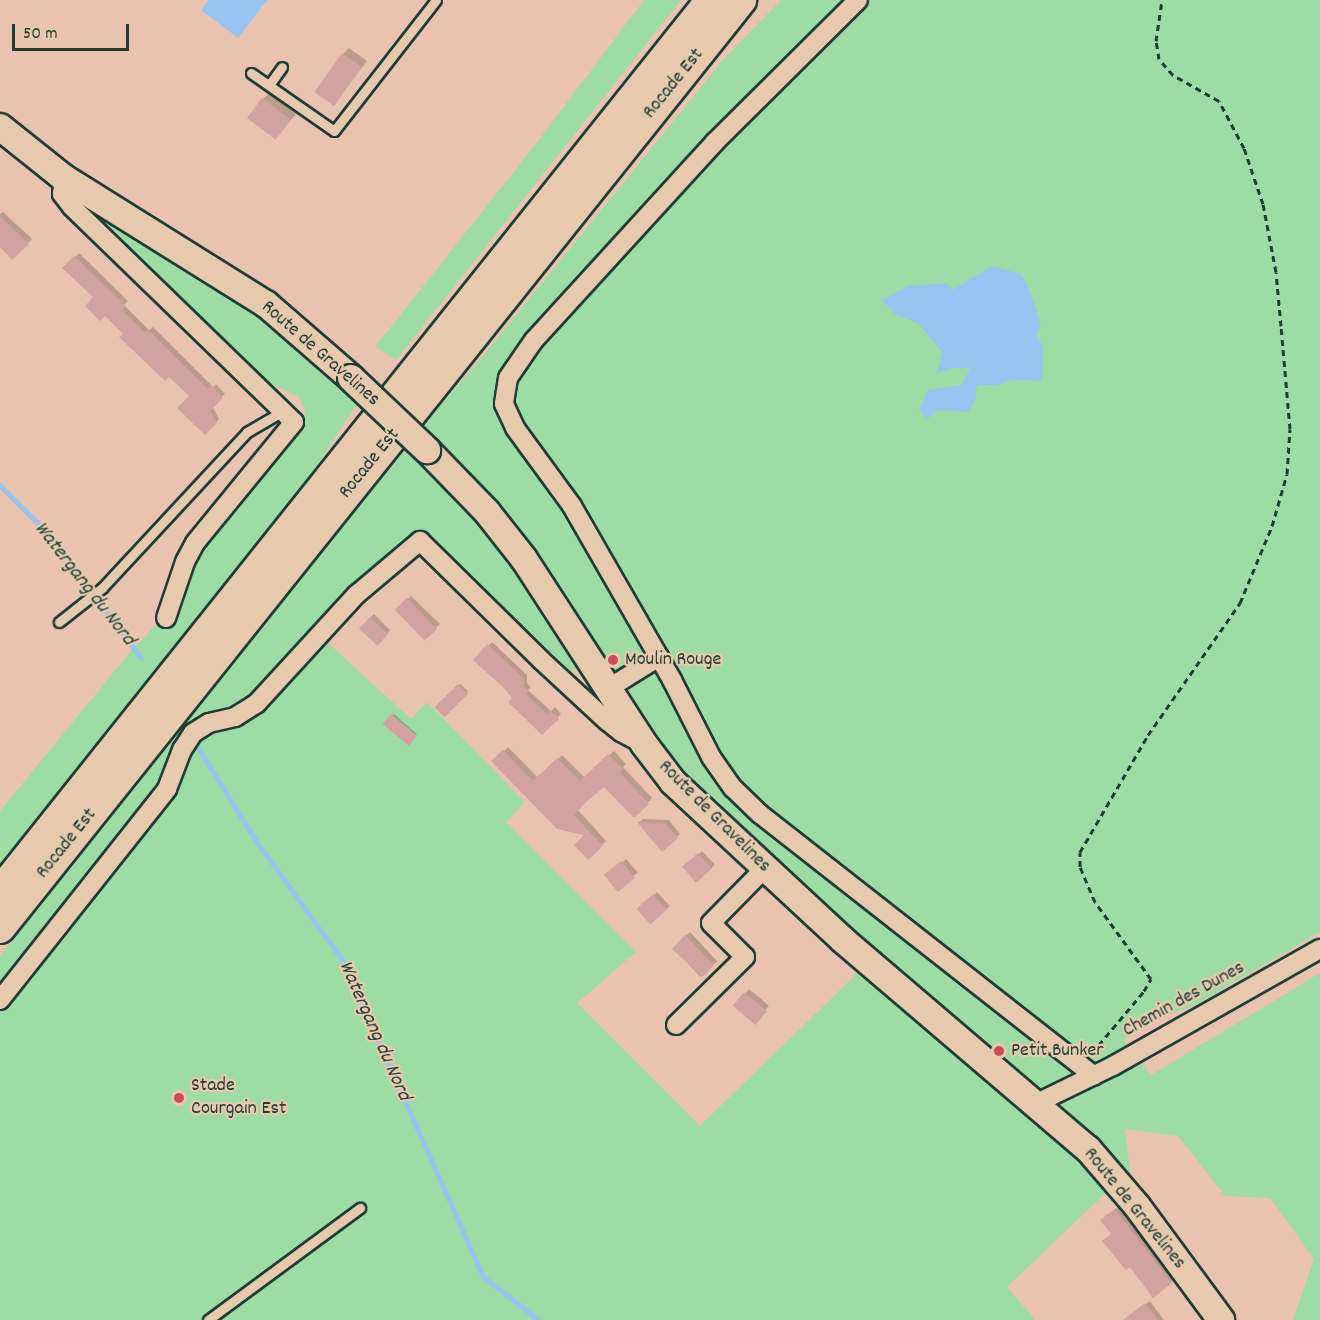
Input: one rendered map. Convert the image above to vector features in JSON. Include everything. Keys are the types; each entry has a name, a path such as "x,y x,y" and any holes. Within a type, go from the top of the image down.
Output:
{"highway":[{"path":"614,122 695,0"},
{"name":"Rocade Est","path":"0,892 711,0"},
{"name":"Rocade Est","path":"0,928 741,0"},
{"path":"710,40 744,16 760,0"}],"main road":[{"name":"Route de Gravelines","path":"0,127 64,178 245,290 308,338 427,450 473,496 516,547 644,744 681,790 764,869 875,968 1037,1103 1088,1149 1118,1182 1221,1320"}],"street":[{"path":"858,0 715,142 534,340 518,360 505,385 504,404 509,419 572,506 659,657 717,767 751,807 1087,1071"},
{"path":"64,178 62,194 72,207 294,422 195,543 166,618"},
{"path":"0,1000 167,789 182,750 193,733 209,723 235,717 257,703 356,595 420,541 541,660 607,721 621,732 644,744"},
{"path":"609,688 659,657"},
{"path":"676,1025 745,957 711,923 764,869"},
{"name":"Chemin des Dunes","path":"1037,1103 1087,1071 1320,949"}],"lane":[{"path":"251,73 334,130 436,0"},
{"path":"269,85 282,67"},
{"path":"59,622 102,588 247,432 283,411"},
{"path":"208,1320 360,1208"}],"path":[{"path":"1087,1071 1151,979 1095,902 1080,867 1080,852 1148,735 1240,603 1272,526 1287,474 1290,429 1281,326 1276,272 1263,204 1244,148 1219,101 1173,75 1160,58 1156,41 1162,0"}],"green space":[{"path":"644,0 681,0 396,360 375,347 532,149"},
{"path":"781,0 1320,0 1320,932 1195,1005 1158,1019 1123,1040 1151,1075 1320,973 1320,1320 1293,1320 1314,1259 1270,1198 1225,1196 1178,1136 1125,1129 1130,1170 1007,1287 1035,1320 0,1320 0,956 432,415 473,368 723,60","holes":["419,528 571,672 600,649 684,775 708,802 878,953 700,1126 577,1003 636,952 506,822 525,802 427,702 411,719 316,632 349,593"]},
{"path":"75,198 226,288 361,398 316,467 122,717 0,865 0,811 131,651 183,596 199,551 305,426 305,410 298,396 262,380 124,245 79,205"}],"water":[{"path":"209,0 267,0 238,38 201,10"},
{"path":"992,266 1021,274 1030,291 1041,325 1036,335 1043,346 1042,381 1013,380 999,385 977,385 975,401 968,412 938,410 927,419 919,410 928,390 962,385 970,368 952,368 936,374 943,353 919,324 895,314 882,300 908,286 947,283 952,290"}],"building":[{"path":"342,53 362,67 334,106 314,92"},
{"path":"262,98 291,120 276,140 247,118"},
{"path":"0,216 29,244 12,260 0,247"},
{"path":"74,256 126,306 122,310 145,333 148,330 208,389 212,386 223,398 210,411 217,423 205,435 177,408 189,396 169,377 165,381 119,337 123,334 105,316 100,321 85,306 93,297 62,268"},
{"path":"407,598 437,629 425,641 395,610"},
{"path":"370,617 388,634 377,646 359,629"},
{"path":"487,644 524,679 524,687 529,691 526,694 547,714 550,710 559,719 542,735 508,702 512,698 505,689 473,660"},
{"path":"458,684 468,694 445,717 435,707"},
{"path":"391,714 417,736 409,746 383,724"},
{"path":"503,750 533,781 557,758 580,781 608,754 623,769 620,773 649,804 634,818 604,787 585,803 574,815 603,846 588,860 574,845 584,835 557,829 491,761"},
{"path":"637,822 665,823 678,838 662,852"},
{"path":"698,853 712,869 696,883 682,867"},
{"path":"621,861 635,878 618,892 604,875"},
{"path":"653,894 667,910 650,924 636,908"},
{"path":"685,935 714,965 703,977 672,949"},
{"path":"744,992 767,1011 755,1025 732,1006"},
{"path":"1115,1209 1172,1283 1153,1298 1130,1267 1126,1270 1102,1241 1111,1234 1100,1220"},
{"path":"1145,1303 1158,1320 1123,1320"}],"waterway":[{"name":"Watergang du Nord","path":"0,485 57,542 141,658"},
{"name":"Watergang du Nord","path":"196,744 257,842 342,959 483,1276 539,1320"}],"place":[{"name":"Moulin Rouge","path":"613,660"},
{"name":"Petit Bunker","path":"999,1051"},
{"name":"Stade Courgain Est","path":"179,1098"}]}
